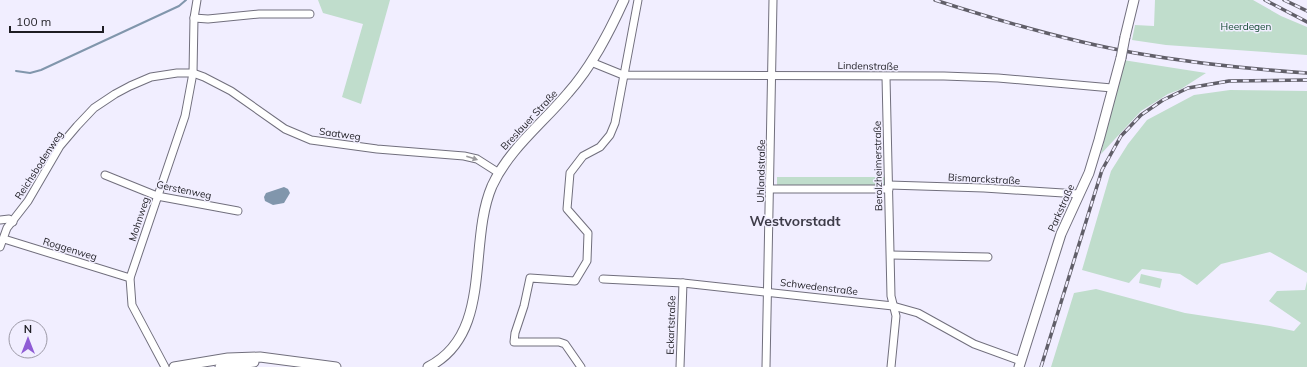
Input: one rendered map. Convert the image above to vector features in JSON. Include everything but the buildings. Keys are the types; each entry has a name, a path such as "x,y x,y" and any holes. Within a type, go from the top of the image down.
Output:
{"main road":[{"name":"Breslauer Straße","path":"431,366 450,350 463,333 470,313 475,291 482,220 492,187 499,173 519,145 569,93 591,62 624,0"},
{"name":"Parkstraße","path":"1020,364 1061,234 1089,173 1099,140 1134,0"},
{"path":"174,367 195,362 260,356 336,367"},
{"path":"220,367 260,362 294,361"}],"street":[{"path":"193,73 194,18 197,0"},
{"path":"581,367 566,344 559,342 514,342 514,333 524,306 530,278 575,281 588,261 588,233 567,209 568,176 583,156 600,147 610,135 615,123 638,0"},
{"name":"Uhlandstraße","path":"766,367 771,189 773,0"},
{"path":"194,18 208,19 258,14 310,14"},
{"name":"Lindenstraße","path":"591,62 623,75 998,78 1112,88"},
{"name":"Reichsbodenweg","path":"0,247 7,228 13,222 60,146 94,108 130,86 151,77 177,73 193,73"},
{"name":"Saatweg","path":"193,73 231,91 285,129 311,140 377,149 464,156 477,160 499,173"},
{"name":"Mohnweg","path":"165,367 132,305 130,278 185,116 193,73"},
{"name":"Berolzheimerstraße","path":"886,77 893,306 896,316 891,367"},
{"name":"Gerstenweg","path":"105,175 157,196 238,211"},
{"name":"Bismarckstraße","path":"771,189 889,187 984,188 1079,194"},
{"path":"0,220 9,219 13,222"},
{"name":"Roggenweg","path":"4,239 130,278"},
{"path":"891,255 988,257"},
{"name":"Schwedenstraße","path":"603,279 683,283 768,291 893,306 918,313 974,344 1020,364"},
{"name":"Eckartstraße","path":"680,367 683,283"}],"green space":[{"path":"318,0 390,0 361,104 342,97 363,24 323,13"},
{"name":"Heerdegen","path":"1155,0 1253,0 1281,16 1307,27 1307,55 1166,45 1132,40 1135,25 1154,26"},
{"path":"1123,60 1206,73 1141,111 1101,154"},
{"path":"1230,90 1307,91 1307,273 1270,252 1221,264 1197,285 1180,274 1142,269 1129,283 1082,270 1111,171 1128,144 1147,120 1194,95"},
{"path":"777,177 884,177 884,187 777,186"},
{"path":"1141,274 1162,279 1160,288 1139,283"},
{"path":"1307,281 1307,367 1051,367 1074,293 1096,289 1185,313 1294,331 1301,323 1269,301 1277,291 1305,290"}],"water":[{"path":"284,187 288,189 290,193 284,203 273,205 265,201 264,197 266,193"}],"waterway":[{"path":"16,71 30,73 41,70 179,6 186,0"}],"railway":[{"path":"935,0 1034,30 1084,43 1156,57 1199,63 1307,73"},
{"path":"1265,0 1307,22"},
{"path":"1284,0 1307,11"},
{"path":"1041,367 1102,170 1121,136 1141,115 1163,100 1188,88 1229,81 1307,80"}],"district":[{"name":"Westvorstadt","path":"795,221"}]}
